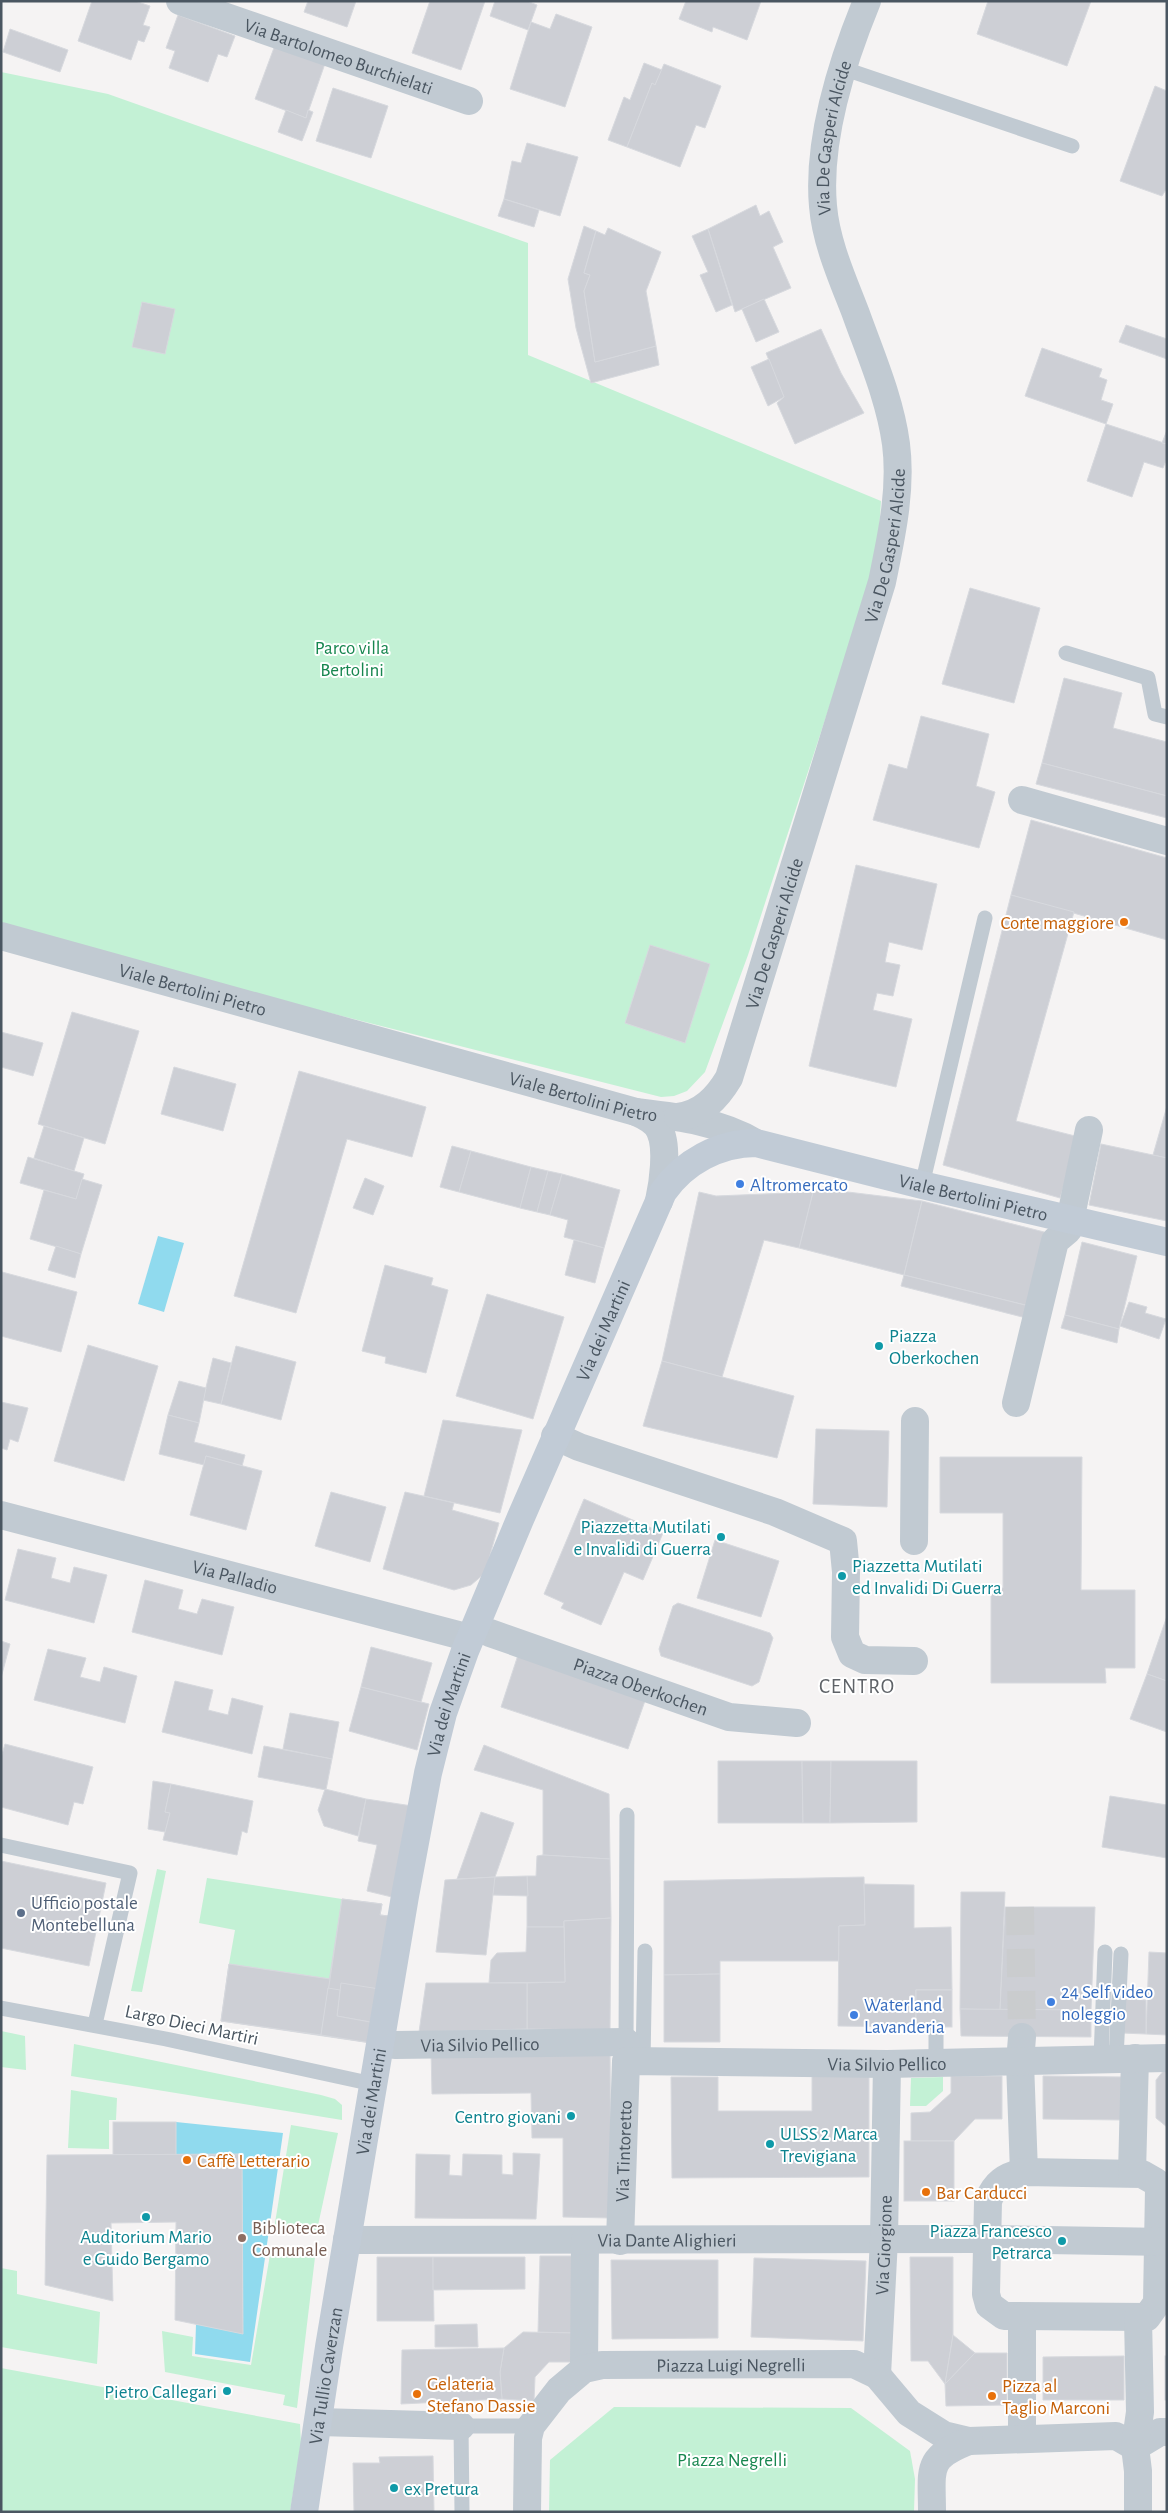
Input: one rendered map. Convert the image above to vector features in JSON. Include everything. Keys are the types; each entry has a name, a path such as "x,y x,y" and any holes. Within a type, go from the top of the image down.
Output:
{"main road":[{"name":"Viale Bertolini Pietro","path":"756,1143 922,1185 1167,1242"},
{"name":"Via dei Martini","path":"347,2240 428,1773 442,1713 480,1635 555,1436 666,1187 693,1162 734,1144 756,1143"},
{"name":"Via Tullio Caverzan","path":"304,2512 347,2240"}],"street":[{"name":"Via Bartolomeo Burchielati","path":"180,1 469,101"},
{"name":"Via De Gasperi Alcide","path":"756,1143 729,1113 724,1099 725,1084 882,582 893,531 897,477 896,445 890,412 830,242 823,206 824,168 830,121 842,68 867,1"},
{"path":"1022,800 1167,840"},
{"name":"Viale Bertolini Pietro","path":"1,936 636,1112 678,1116 728,1128 756,1143"},
{"name":"Via De Gasperi Alcide","path":"678,1116 690,1114 703,1108 715,1098 725,1084"},
{"name":"Via dei Martini","path":"636,1112 652,1120 660,1131 663,1170 659,1201"},
{"path":"1016,1403 1055,1241 1068,1230 1071,1219 1089,1130"},
{"path":"914,1542 916,1421"},
{"path":"555,1436 579,1447 794,1518 843,1541 846,1572 845,1636 852,1654 865,1660 914,1661"},
{"name":"Via Palladio","path":"1,1515 480,1635"},
{"name":"Piazza Oberkochen","path":"480,1635 729,1718 796,1723"},
{"name":"Via Silvio Pellico","path":"395,2045 887,2064 936,2064 1021,2050 1117,2059 1167,2058"},
{"path":"1021,2050 1024,2172"},
{"name":"Via Tintoretto","path":"620,2241 632,2055"},
{"path":"1117,2059 1132,2173"},
{"name":"Via Giorgione","path":"877,2375 884,2239 887,2064"},
{"path":"1024,2172 1132,2173 1150,2176 1156,2182 1159,2189 1162,2242 1158,2303 1147,2317 1004,2316 989,2305 986,2294 988,2201 993,2187 1006,2178 1024,2172"},
{"path":"986,2239 1162,2242"},
{"name":"Via Dante Alighieri","path":"347,2240 585,2242 986,2239"},
{"path":"527,2512 528,2438 531,2426 559,2390 584,2369 585,2242"},
{"path":"1022,2317 1022,2437"},
{"path":"1138,2318 1140,2404 1135,2447 1138,2471 1138,2512"},
{"name":"Piazza Luigi Negrelli","path":"584,2369 602,2365 854,2364 877,2375"},
{"path":"877,2375 909,2413 926,2438 932,2469 932,2512"},
{"path":"909,2413 944,2435 969,2440 1022,2437 1116,2436 1135,2447"},
{"path":"319,2422 461,2426"},
{"path":"1135,2447 1160,2432 1167,2432"},
{"path":"932,2469 937,2460 950,2448 969,2440"}],"lane":[{"path":"842,68 1072,146"},
{"path":"1066,653 1148,678 1155,714 1167,717"},
{"path":"922,1185 985,918"},
{"path":"627,1815 632,2055"},
{"path":"1,1845 130,1873 96,2024"},
{"path":"632,2055 645,1951"},
{"path":"1105,1952 1117,2059"},
{"path":"1117,2059 1121,1954"},
{"name":"Largo Dieci Martiri","path":"1,2008 96,2024 373,2084"},
{"path":"936,2027 936,2064"},
{"path":"462,2512 461,2426 531,2426"}],"green space":[{"name":"Parco villa Bertolini","path":"1,72 108,94 528,243 528,355 881,501 878,546 861,610 748,955 705,1072 687,1091 674,1096 661,1097 133,963 1,923"},
{"path":"157,1869 166,1871 142,1992 131,1991"},
{"path":"207,1878 342,1899 330,1979 229,1964 235,1930 199,1923"},
{"path":"1,2031 25,2036 26,2070 1,2067"},
{"path":"74,2044 321,2095 335,2099 342,2105 342,2120 71,2076"},
{"path":"943,2077 943,2091 926,2106 910,2106 911,2078"},
{"path":"71,2090 117,2098 116,2120 109,2120 109,2149 68,2148"},
{"path":"291,2125 338,2133 317,2230 274,2229"},
{"path":"271,2249 316,2249 297,2408 283,2405 285,2395 165,2372 162,2331 193,2337 192,2356 251,2365"},
{"path":"1,2268 17,2271 17,2294 100,2312 97,2364 1,2347"},
{"path":"1,2368 300,2424 301,2443 290,2512 1,2512"},
{"name":"Piazza Negrelli","path":"614,2407 851,2408 910,2451 915,2479 914,2512 549,2512 550,2460"}],"water":[{"path":"158,1236 184,1243 164,1312 138,1304"},
{"path":"176,2122 283,2133 250,2362 195,2354 196,2324 243,2333 242,2155 176,2155"}],"building":[{"path":"92,1 135,1 150,6 143,25 150,27 144,42 138,40 131,60 78,41"},
{"path":"308,1 356,1 347,27 304,12"},
{"path":"430,1 485,1 461,70 412,53"},
{"path":"495,1 527,1 537,5 528,30 490,16"},
{"path":"686,1 761,1 747,40 713,27 712,32 679,19"},
{"path":"988,1 1091,1 1067,66 977,34"},
{"path":"556,14 592,27 565,107 510,89 531,22 550,29"},
{"path":"178,15 235,36 227,57 218,54 208,82 169,68 175,51 166,48"},
{"path":"10,29 68,50 60,72 3,52"},
{"path":"278,37 328,55 306,118 255,99"},
{"path":"644,63 662,70 655,85 652,83 627,147 608,140 624,97 630,100"},
{"path":"664,64 721,86 705,128 696,125 680,167 627,147 652,83 655,85"},
{"path":"1155,86 1167,91 1167,188 1162,196 1120,181"},
{"path":"333,88 388,106 371,158 316,141"},
{"path":"286,110 306,118 308,110 313,112 302,141 278,132"},
{"path":"527,143 578,157 560,216 504,199 512,161 521,163"},
{"path":"504,199 539,210 534,227 498,216"},
{"path":"756,205 760,216 769,211 783,242 773,247 791,288 735,312 708,229"},
{"path":"584,226 596,231 584,273 590,275 584,291 595,362 656,346 659,365 591,383 576,328 568,279"},
{"path":"608,228 661,252 646,291 656,346 595,362 584,291 590,275 584,273 596,231 605,235"},
{"path":"708,229 732,305 716,312 700,275 708,272 692,236"},
{"path":"764,299 779,332 756,342 742,309"},
{"path":"142,302 175,309 165,354 132,347"},
{"path":"1126,325 1167,339 1167,359 1119,342"},
{"path":"821,329 841,373 864,413 795,444 777,403 784,397 766,353"},
{"path":"1042,348 1102,369 1099,377 1107,380 1101,400 1113,404 1106,424 1025,396"},
{"path":"769,359 784,397 768,406 751,367"},
{"path":"1106,424 1167,444 1167,458 1163,468 1144,462 1132,497 1087,481"},
{"path":"1167,430 1167,444 1162,443"},
{"path":"970,588 1040,608 1014,703 942,684"},
{"path":"1064,678 1122,693 1113,728 1167,742 1167,796 1042,763"},
{"path":"921,716 989,734 976,786 995,792 979,848 873,820 889,764 907,769"},
{"path":"1042,763 1167,796 1167,818 1036,784"},
{"path":"1031,820 1167,858 1167,940 1011,895"},
{"path":"856,865 937,884 922,950 889,942 885,962 900,965 893,996 877,993 873,1010 912,1019 896,1087 809,1066"},
{"path":"1011,895 1074,912 1016,1121 1079,1137 1060,1198 943,1165"},
{"path":"650,945 710,964 685,1043 625,1023"},
{"path":"72,1012 139,1031 105,1144 38,1124"},
{"path":"1,1032 43,1043 33,1076 1,1067"},
{"path":"174,1067 236,1084 223,1131 161,1114"},
{"path":"299,1071 426,1107 412,1157 347,1139 296,1313 234,1296"},
{"path":"1167,1106 1167,1158 1153,1155"},
{"path":"44,1126 84,1138 74,1171 34,1158"},
{"path":"1101,1144 1167,1158 1167,1221 1089,1205"},
{"path":"452,1146 471,1151 459,1192 440,1187"},
{"path":"471,1151 531,1167 520,1208 459,1192"},
{"path":"28,1157 84,1174 76,1199 20,1183"},
{"path":"531,1167 548,1171 537,1212 520,1208"},
{"path":"548,1171 562,1174 550,1215 537,1212"},
{"path":"562,1174 620,1190 604,1248 564,1237 568,1220 550,1215"},
{"path":"365,1178 384,1186 373,1215 353,1208"},
{"path":"82,1179 102,1185 81,1254 30,1239 44,1190 76,1199"},
{"path":"823,1189 922,1201 904,1275 799,1248 813,1192"},
{"path":"699,1192 716,1196 813,1192 799,1248 764,1240 722,1377 662,1361"},
{"path":"922,1201 1052,1234 1033,1307 904,1275"},
{"path":"574,1240 604,1248 595,1283 565,1275"},
{"path":"1082,1242 1137,1256 1119,1329 1065,1315"},
{"path":"56,1246 81,1254 75,1278 48,1270"},
{"path":"385,1265 433,1278 431,1285 448,1290 426,1373 385,1363 386,1357 362,1351"},
{"path":"2,1272 77,1292 61,1352 1,1336"},
{"path":"904,1275 1033,1307 1030,1319 901,1286"},
{"path":"487,1294 564,1317 533,1419 456,1396"},
{"path":"1129,1302 1147,1307 1145,1313 1166,1319 1159,1339 1120,1326"},
{"path":"1065,1315 1119,1329 1117,1343 1061,1328"},
{"path":"88,1345 158,1366 124,1481 54,1461"},
{"path":"236,1346 296,1362 281,1420 221,1404"},
{"path":"213,1358 231,1363 221,1404 203,1400"},
{"path":"662,1361 794,1396 777,1458 643,1426"},
{"path":"179,1381 206,1388 199,1423 168,1415"},
{"path":"1,1402 28,1408 18,1442 10,1439 7,1450 1,1448"},
{"path":"168,1415 199,1423 194,1442 245,1455 242,1466 206,1456 204,1465 159,1454"},
{"path":"443,1420 522,1430 500,1513 424,1496"},
{"path":"816,1429 889,1431 887,1507 813,1504"},
{"path":"206,1456 262,1471 246,1530 190,1515"},
{"path":"940,1457 1082,1457 1081,1590 1135,1590 1135,1668 1105,1668 1106,1683 991,1683 991,1587 1003,1588 1003,1513 940,1513"},
{"path":"331,1492 386,1507 370,1562 315,1546"},
{"path":"405,1492 454,1503 452,1510 499,1523 485,1573 471,1585 454,1590 383,1569"},
{"path":"584,1499 663,1533 643,1580 624,1572 601,1625 561,1608 564,1603 544,1594"},
{"path":"715,1540 779,1561 761,1617 697,1598"},
{"path":"18,1549 56,1558 51,1578 70,1583 74,1567 107,1575 94,1623 5,1600"},
{"path":"145,1580 183,1590 178,1609 197,1614 202,1599 234,1607 222,1655 132,1632"},
{"path":"678,1603 770,1633 773,1638 759,1682 752,1686 661,1656 659,1649 673,1606"},
{"path":"1167,1616 1167,1681 1147,1674"},
{"path":"1,1641 10,1644 1,1678"},
{"path":"371,1647 432,1663 421,1702 361,1687"},
{"path":"48,1649 86,1658 80,1677 100,1682 104,1667 137,1676 125,1723 34,1700"},
{"path":"518,1655 646,1698 628,1749 501,1707"},
{"path":"1147,1674 1167,1681 1167,1732 1130,1719"},
{"path":"175,1681 213,1690 208,1710 228,1715 232,1698 263,1706 252,1754 162,1732"},
{"path":"361,1687 429,1704 417,1750 349,1731"},
{"path":"290,1713 339,1722 332,1759 283,1749"},
{"path":"5,1744 93,1767 83,1804 74,1802 68,1825 1,1807 1,1758"},
{"path":"484,1745 609,1794 610,1859 543,1855 543,1790 474,1770"},
{"path":"264,1746 332,1759 326,1790 258,1777"},
{"path":"718,1761 802,1761 803,1823 718,1823"},
{"path":"802,1761 831,1761 830,1823 803,1823"},
{"path":"831,1761 917,1761 917,1822 830,1823"},
{"path":"153,1781 171,1784 165,1812 170,1813 165,1832 148,1829"},
{"path":"171,1784 253,1801 247,1833 242,1831 237,1855 163,1840 170,1813 165,1812"},
{"path":"325,1789 366,1799 358,1836 324,1826 318,1810"},
{"path":"1110,1796 1167,1805 1167,1858 1102,1847"},
{"path":"366,1799 419,1807 396,1898 367,1891 377,1845 358,1841"},
{"path":"481,1812 514,1823 495,1877 457,1879"},
{"path":"537,1856 610,1859 611,1918 564,1921 564,1927 527,1927 527,1876 536,1876"},
{"path":"1,1861 106,1883 89,1966 1,1948"},
{"path":"527,1876 528,1896 491,1895 495,1877"},
{"path":"495,1877 486,1955 436,1952 445,1880"},
{"path":"864,1877 865,1925 839,1926 839,1961 720,1961 720,1974 664,1975 664,1881"},
{"path":"864,1884 914,1885 914,1928 951,1927 952,1990 916,1990 916,2027 838,2026 839,1926 865,1925"},
{"path":"961,1892 1005,1892 1000,2010 960,2009"},
{"path":"342,1899 382,1904 380,1915 397,1917 386,1990 341,1983 340,1990 328,1988"},
{"path":"342,1899 382,1904 380,1915 397,1917 378,2044 221,2021 229,1964 330,1979"},
{"path":"1005,1907 1095,1907 1091,2010 1000,2010"},
{"path":"611,1918 610,2030 527,2029 527,1983 565,1982 564,1921"},
{"path":"527,1927 564,1927 565,1982 489,1983 491,1960 497,1953 526,1952"},
{"path":"1149,1952 1167,1953 1167,2035 1146,2034"},
{"path":"229,1964 330,1979 321,2035 221,2021"},
{"path":"720,1974 720,2042 664,2042 664,1975"},
{"path":"341,1983 386,1990 381,2024 337,2016"},
{"path":"426,1983 527,1983 527,2029 419,2032"},
{"path":"328,1988 340,1990 337,2016 381,2024 378,2044 321,2035"},
{"path":"916,1990 952,1990 952,2027 916,2027"},
{"path":"1124,1999 1146,2000 1146,2034 1122,2033"},
{"path":"960,2009 1091,2010 1091,2037 961,2036"},
{"name":"Centro giovani","path":"431,2049 610,2049 611,2218 563,2217 563,2138 532,2138 531,2093 432,2094"},
{"path":"1164,2070 1167,2071 1167,2127 1156,2118 1156,2080"},
{"name":"ULSS 2 Marca Trevigiana","path":"812,2076 869,2076 869,2177 672,2178 671,2077 718,2077 718,2111 812,2111"},
{"path":"951,2076 1002,2076 1002,2119 975,2119 954,2141 911,2141 911,2113 930,2112 951,2093"},
{"path":"1043,2076 1123,2077 1123,2120 1043,2119"},
{"path":"113,2122 176,2122 176,2155 113,2155"},
{"path":"904,2141 954,2141 954,2201 904,2201"},
{"path":"513,2153 540,2154 536,2219 415,2218 416,2154 450,2155 449,2175 462,2176 463,2154 502,2155 502,2174 513,2175"},
{"path":"242,2154 243,2334 175,2320 176,2222 111,2223 113,2301 45,2285 47,2155"},
{"path":"540,2256 575,2256 573,2333 538,2332"},
{"path":"377,2257 433,2257 434,2321 377,2321"},
{"path":"433,2257 525,2257 525,2289 433,2290"},
{"path":"910,2257 953,2257 953,2335 945,2384 928,2361 911,2361"},
{"path":"754,2258 866,2261 863,2341 751,2337"},
{"path":"611,2260 718,2260 718,2338 612,2339"},
{"path":"477,2324 478,2347 435,2347 435,2325"},
{"path":"523,2332 573,2333 572,2362 549,2362 535,2377 534,2401 502,2399 500,2372 504,2348"},
{"path":"953,2335 975,2353 945,2384"},
{"path":"504,2348 500,2372 502,2399 401,2404 402,2350"},
{"path":"975,2353 1007,2353 1007,2405 946,2406 945,2384"},
{"path":"1124,2356 1124,2400 1043,2400 1043,2357"},
{"path":"1165,2356 1167,2356 1167,2400 1165,2400"},
{"name":"ex Pretura","path":"433,2456 434,2512 354,2512 353,2463 380,2463 379,2457"}],"tunnel":[{"path":"1020,1907 1022,2037"}],"place":[{"name":"Corte maggiore","path":"1124,922"},
{"name":"Altromercato","path":"740,1184"},
{"name":"Piazza Oberkochen","path":"879,1346"},
{"name":"Piazzetta Mutilati e Invalidi di Guerra","path":"721,1537"},
{"name":"Piazzetta Mutilati ed Invalidi Di Guerra","path":"842,1576"},
{"name":"Ufficio postale Montebelluna","path":"21,1913"},
{"name":"24 Self video noleggio","path":"1051,2002"},
{"name":"Waterland Lavanderia","path":"854,2015"},
{"name":"Centro giovani","path":"571,2116"},
{"name":"ULSS 2 Marca Trevigiana","path":"770,2144"},
{"name":"Caffè Letterario","path":"187,2160"},
{"name":"Bar Carducci","path":"926,2192"},
{"name":"Auditorium Mario e Guido Bergamo","path":"146,2217"},
{"name":"Biblioteca Comunale","path":"242,2238"},
{"name":"Piazza Francesco Petrarca","path":"1062,2241"},
{"name":"Pietro Callegari","path":"227,2391"},
{"name":"Gelateria Stefano Dassie","path":"417,2394"},
{"name":"Pizza al Taglio Marconi","path":"992,2396"},
{"name":"ex Pretura","path":"394,2488"}],"district":[{"name":"CENTRO","path":"857,1686"}]}
